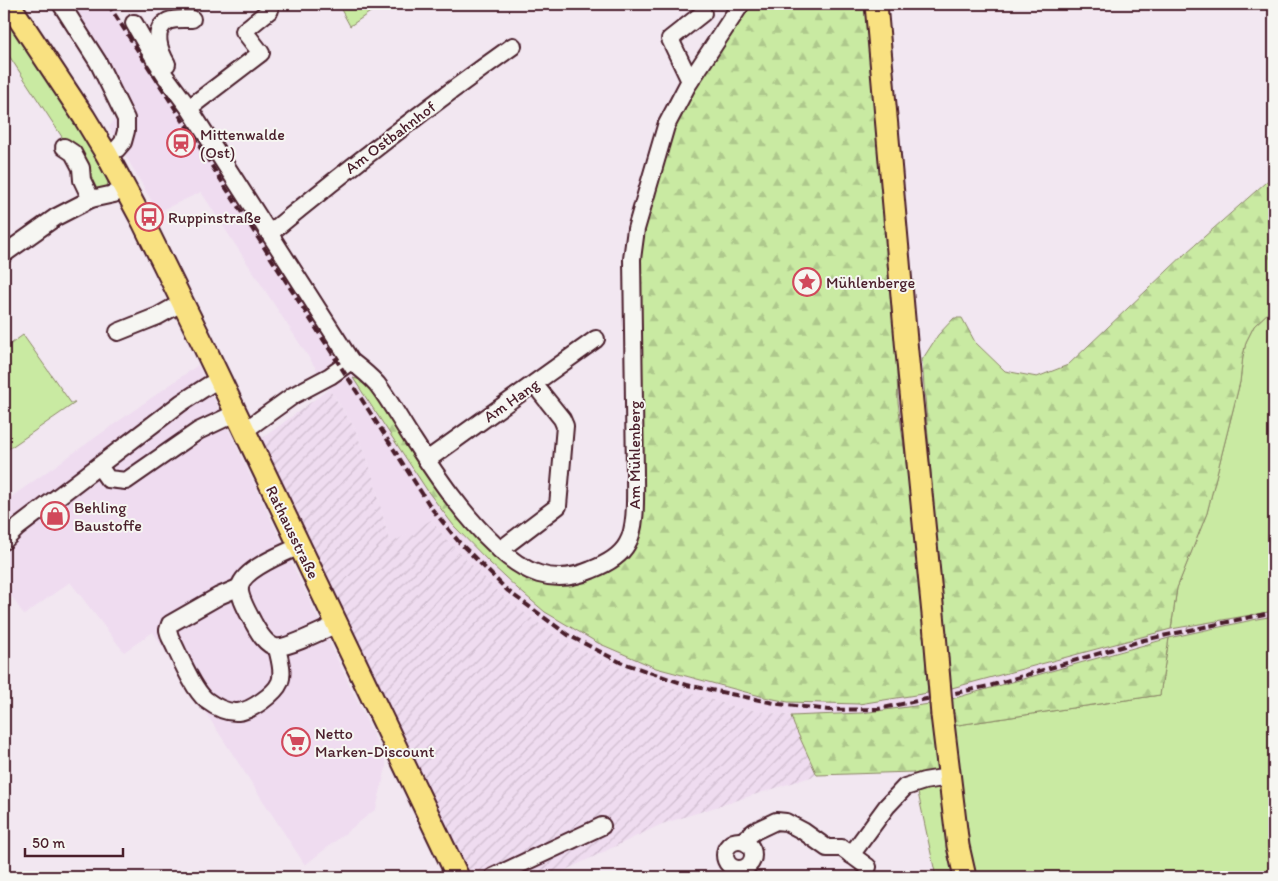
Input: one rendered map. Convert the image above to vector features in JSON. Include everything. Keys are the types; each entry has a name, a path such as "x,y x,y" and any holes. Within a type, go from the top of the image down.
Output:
{"main road":[{"name":"Rathausstraße","path":"8,4 72,99 125,188 183,302 458,877"},
{"path":"876,4 942,715 958,846 965,877"}],"street":[{"path":"60,4 98,62 126,120 123,142 118,149 107,155"},
{"name":"Am Mühlenberg","path":"351,361 376,384 448,491 472,521 500,550 538,574 562,577 574,576 606,564 619,554 628,544 633,529 635,506 634,298 632,259 636,229 666,126 690,80 740,4"},
{"path":"189,108 261,53 244,31 270,10"},
{"path":"690,80 670,39 703,13"},
{"path":"189,108 160,52 158,38 160,28 168,21 192,19"},
{"path":"99,466 108,479 126,481 198,431 240,421 250,426 294,395 330,376 351,361 189,108 160,69 134,24"},
{"name":"Am Ostbahnhof","path":"270,233 344,172 513,46"},
{"path":"64,147 73,153 81,168 82,180 91,199"},
{"path":"4,254 56,217 91,199 114,194 125,188"},
{"path":"118,332 158,316 183,302"},
{"name":"Am Hang","path":"427,460 596,339"},
{"path":"4,541 17,528 181,403 220,380"},
{"path":"500,550 558,506 565,426 562,419 534,384"},
{"path":"300,546 253,570 240,587 241,596 259,633 268,644 277,648 287,646 337,624"},
{"path":"240,587 219,596 170,624 168,630 170,637 197,690 206,700 229,711 239,712 256,705 270,696 280,681 281,666 277,648"},
{"path":"851,855 905,787 924,781 949,777"},
{"path":"742,841 755,831 776,821 786,822 803,831 827,848 842,848 868,867"},
{"path":"493,877 602,826"}],"shaded area":[{"path":"55,4 110,4 429,493 454,526 490,563 545,612 599,643 656,668 788,702 928,693 1171,629 1274,611 1274,616 1169,638 930,704 862,713 791,716 735,707 683,691 624,670 563,641 506,599 446,539 432,521 390,544 371,470 354,427 201,192 158,212 109,127 116,117 94,65"},
{"path":"198,365 386,762 376,809 305,865 153,632 124,652 70,582 24,615 12,597 4,603 4,502"},
{"path":"329,389 354,427 371,470 390,544 431,520 446,539 506,599 563,641 624,670 683,691 735,707 791,716 817,775 662,824 551,877 466,877 260,440"}],"green space":[{"path":"338,4 382,4 350,26"},
{"path":"751,4 864,4 874,93 896,346 898,402 917,546 928,693 859,704 788,702 656,668 598,643 545,612 490,563 454,526 429,493 353,378 365,381 381,401 449,503 553,584 572,586 595,578 631,550 637,257 640,231 673,131 690,88"},
{"path":"4,11 100,159 109,177 107,187 101,190 93,189 64,140 4,48"},
{"path":"1274,175 1274,307 1254,326 1246,342 1240,382 1207,513 1177,588 1171,629 948,689 922,360 938,335 954,318 962,318 975,342 1005,371 1037,377 1068,365 1187,252"},
{"path":"1274,307 1274,611 1171,629 1177,588 1207,513 1240,382 1246,342 1254,326"},
{"path":"23,335 71,403 75,403 4,452 4,349"},
{"path":"1274,616 1274,867 1271,877 976,877 971,861 951,726 1160,695 1169,638"},
{"path":"1169,638 1160,695 951,726 948,700"},
{"path":"930,704 937,772 915,776 913,772 817,775 791,716 862,713"},
{"path":"938,785 955,877 936,877 917,788"}],"railway":[{"path":"108,4 432,509 459,542 508,591 568,635 620,662 687,685 779,704 829,710 878,709 989,686 1144,640 1274,612"}],"place":[{"name":"Mittenwalde (Ost)","path":"181,143"},
{"name":"Ruppinstraße","path":"149,217"},
{"name":"Mühlenberge","path":"807,282"},
{"name":"Behling Baustoffe","path":"55,516"},
{"name":"Netto Marken-Discount","path":"296,742"}]}
